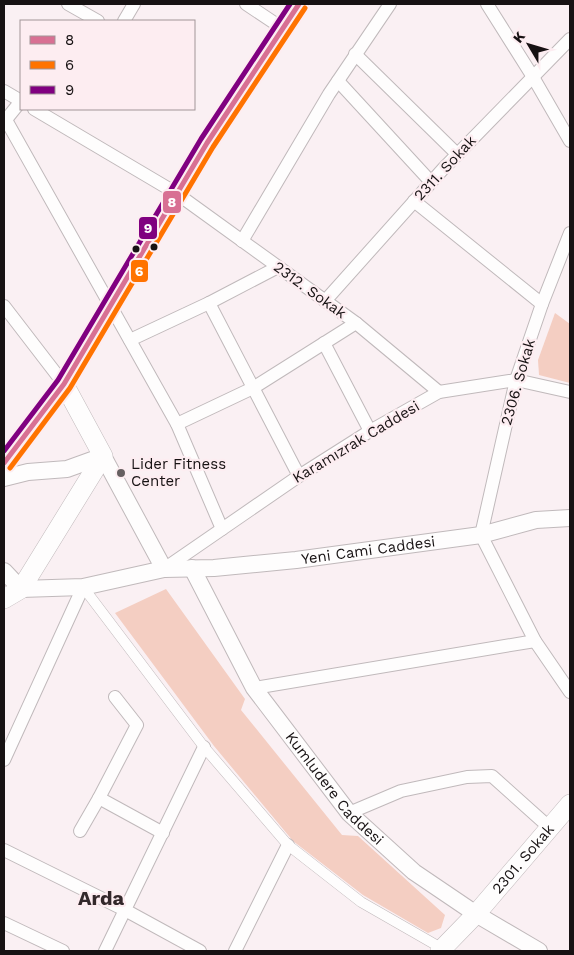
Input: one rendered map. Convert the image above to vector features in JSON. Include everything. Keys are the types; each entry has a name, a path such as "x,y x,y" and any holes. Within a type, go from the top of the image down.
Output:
{"main road":[{"path":"4,463 64,384 176,193 299,4"},
{"path":"4,599 22,589 103,456 64,384"},
{"name":"2301. Sokak","path":"442,950 476,914 570,804"}],"street":[{"path":"68,4 96,20"},
{"path":"125,20 134,4"},
{"path":"246,4 282,28"},
{"path":"242,241 329,94 390,4"},
{"path":"487,4 533,77 570,141"},
{"name":"2311. Sokak","path":"325,301 457,154 570,39"},
{"path":"355,54 457,154"},
{"path":"338,81 431,182"},
{"path":"4,91 20,100"},
{"path":"20,102 5,121 177,424 222,529"},
{"name":"2312. Sokak","path":"36,110 176,193 356,323 439,392"},
{"path":"414,201 542,304"},
{"name":"2306. Sokak","path":"481,535 516,380 542,304 570,233"},
{"path":"130,340 209,303 278,267"},
{"path":"209,303 299,476"},
{"path":"4,306 64,384"},
{"path":"177,424 253,388 356,323"},
{"path":"324,343 370,431"},
{"name":"Karamızrak Caddesi","path":"164,569 299,476 370,431 439,392 516,380 570,392"},
{"path":"4,478 28,472 67,469 103,456 164,569"},
{"name":"Yeni Cami Caddesi","path":"22,589 83,587 164,569 296,560 481,535 536,520 570,518"},
{"path":"481,535 536,641 570,692"},
{"name":"Kumludere Caddesi","path":"192,568 254,688 349,813 414,872 476,914 539,951"},
{"path":"4,571 22,589"},
{"path":"4,760 83,587 204,747 288,845 361,902 442,950"},
{"path":"254,688 536,641"},
{"path":"80,831 137,725 115,697"},
{"path":"105,951 204,747"},
{"path":"349,813 401,791 467,778 492,776 550,828"},
{"path":"99,798 163,833"},
{"path":"235,951 288,845"},
{"path":"4,850 125,910 200,951"},
{"path":"4,923 63,951"}],"shaded area":[{"path":"555,313 570,324 570,383 539,375 538,360"},
{"path":"166,589 245,699 241,710 342,835 358,836 445,915 441,928 428,933 363,895 293,841 214,746 115,613"}],"transit line":[{"name":"9","path":"4,451 58,380 201,139 290,4"},
{"name":"8","path":"4,463 64,384 207,143 299,4"},
{"name":"6","path":"10,468 70,388 213,147 305,8"}],"place":[{"name":"Lider Fitness Center","path":"121,473"}],"district":[{"name":"Arda","path":"101,898"}]}
